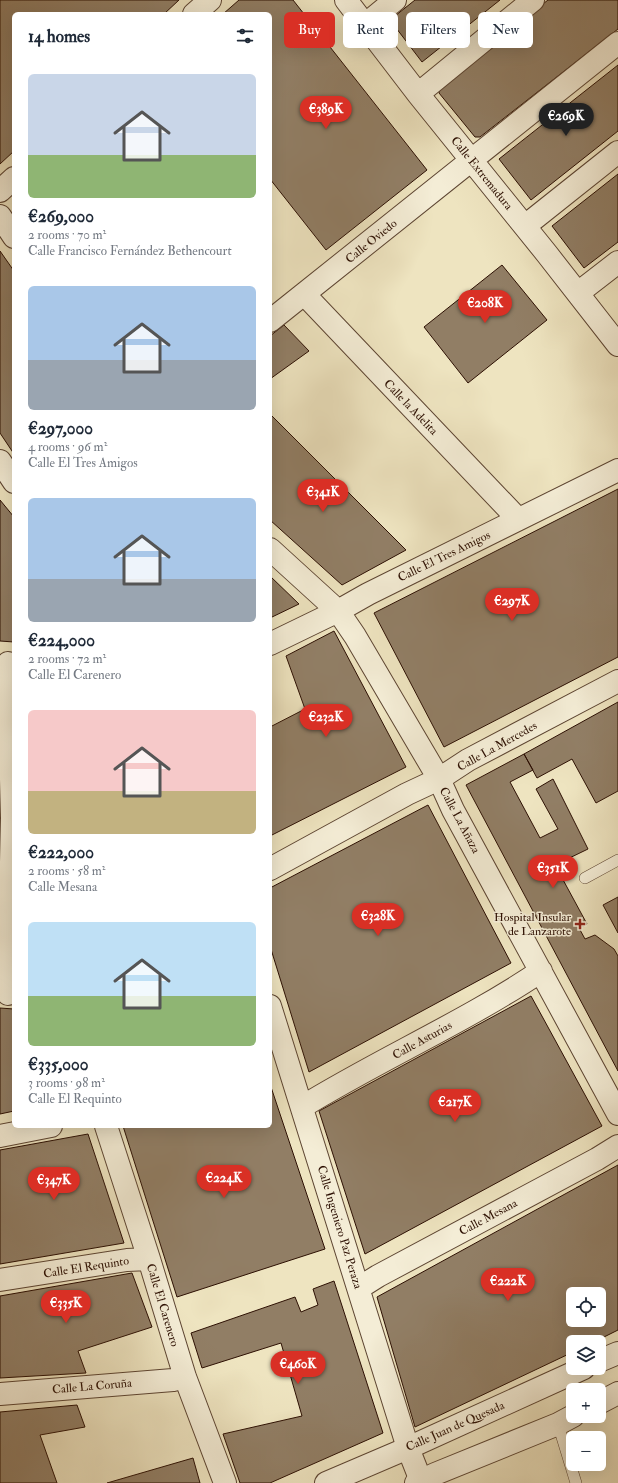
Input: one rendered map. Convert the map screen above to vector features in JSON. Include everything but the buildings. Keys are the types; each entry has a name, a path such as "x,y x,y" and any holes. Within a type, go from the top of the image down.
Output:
{"street":[{"path":"196,12 210,0"},
{"name":"Calle Extremadura","path":"346,0 356,12"},
{"path":"380,12 395,0"},
{"path":"418,94 532,0"},
{"name":"Calle Oviedo","path":"272,320 618,43"},
{"name":"Calle Extremadura","path":"384,48 418,94 525,226 618,345"},
{"path":"525,226 618,152"},
{"path":"0,191 12,180"},
{"path":"0,216 12,234"},
{"path":"578,294 618,262"},
{"name":"Calle la Adelita","path":"304,294 518,520"},
{"path":"0,461 12,479"},
{"name":"Calle El Tres Amigos","path":"272,643 618,470"},
{"name":"Calle La Añaza","path":"272,551 338,611 355,636 439,779 454,810 618,1114"},
{"path":"7,663 9,817 7,994"},
{"name":"Calle La Mercedes","path":"272,868 407,794 439,779 468,760 618,681"},
{"name":"Calle Asturias","path":"302,1107 340,1084 511,991 541,971"},
{"name":"Calle Ingeniero Paz Peraza","path":"272,1014 359,1288 418,1482"},
{"path":"0,1136 41,1128"},
{"name":"Calle El Carenero","path":"107,1128 185,1377 225,1483"},
{"name":"Calle Mesana","path":"359,1288 378,1276 597,1159 618,1146"},
{"name":"Calle El Requinto","path":"0,1280 127,1260 149,1259"},
{"path":"606,1358 618,1353"},
{"name":"Calle Juan de Quesada","path":"326,1483 408,1448 569,1375"},
{"name":"Calle La Coruña","path":"0,1394 173,1380 185,1377"},
{"path":"606,1399 618,1393"},
{"path":"418,1482 566,1420"}],"lane":[{"path":"585,878 618,860"},
{"path":"566,1423 576,1483"}],"place":[{"name":"Hospital Insular de Lanzarote","path":"580,924"}]}
